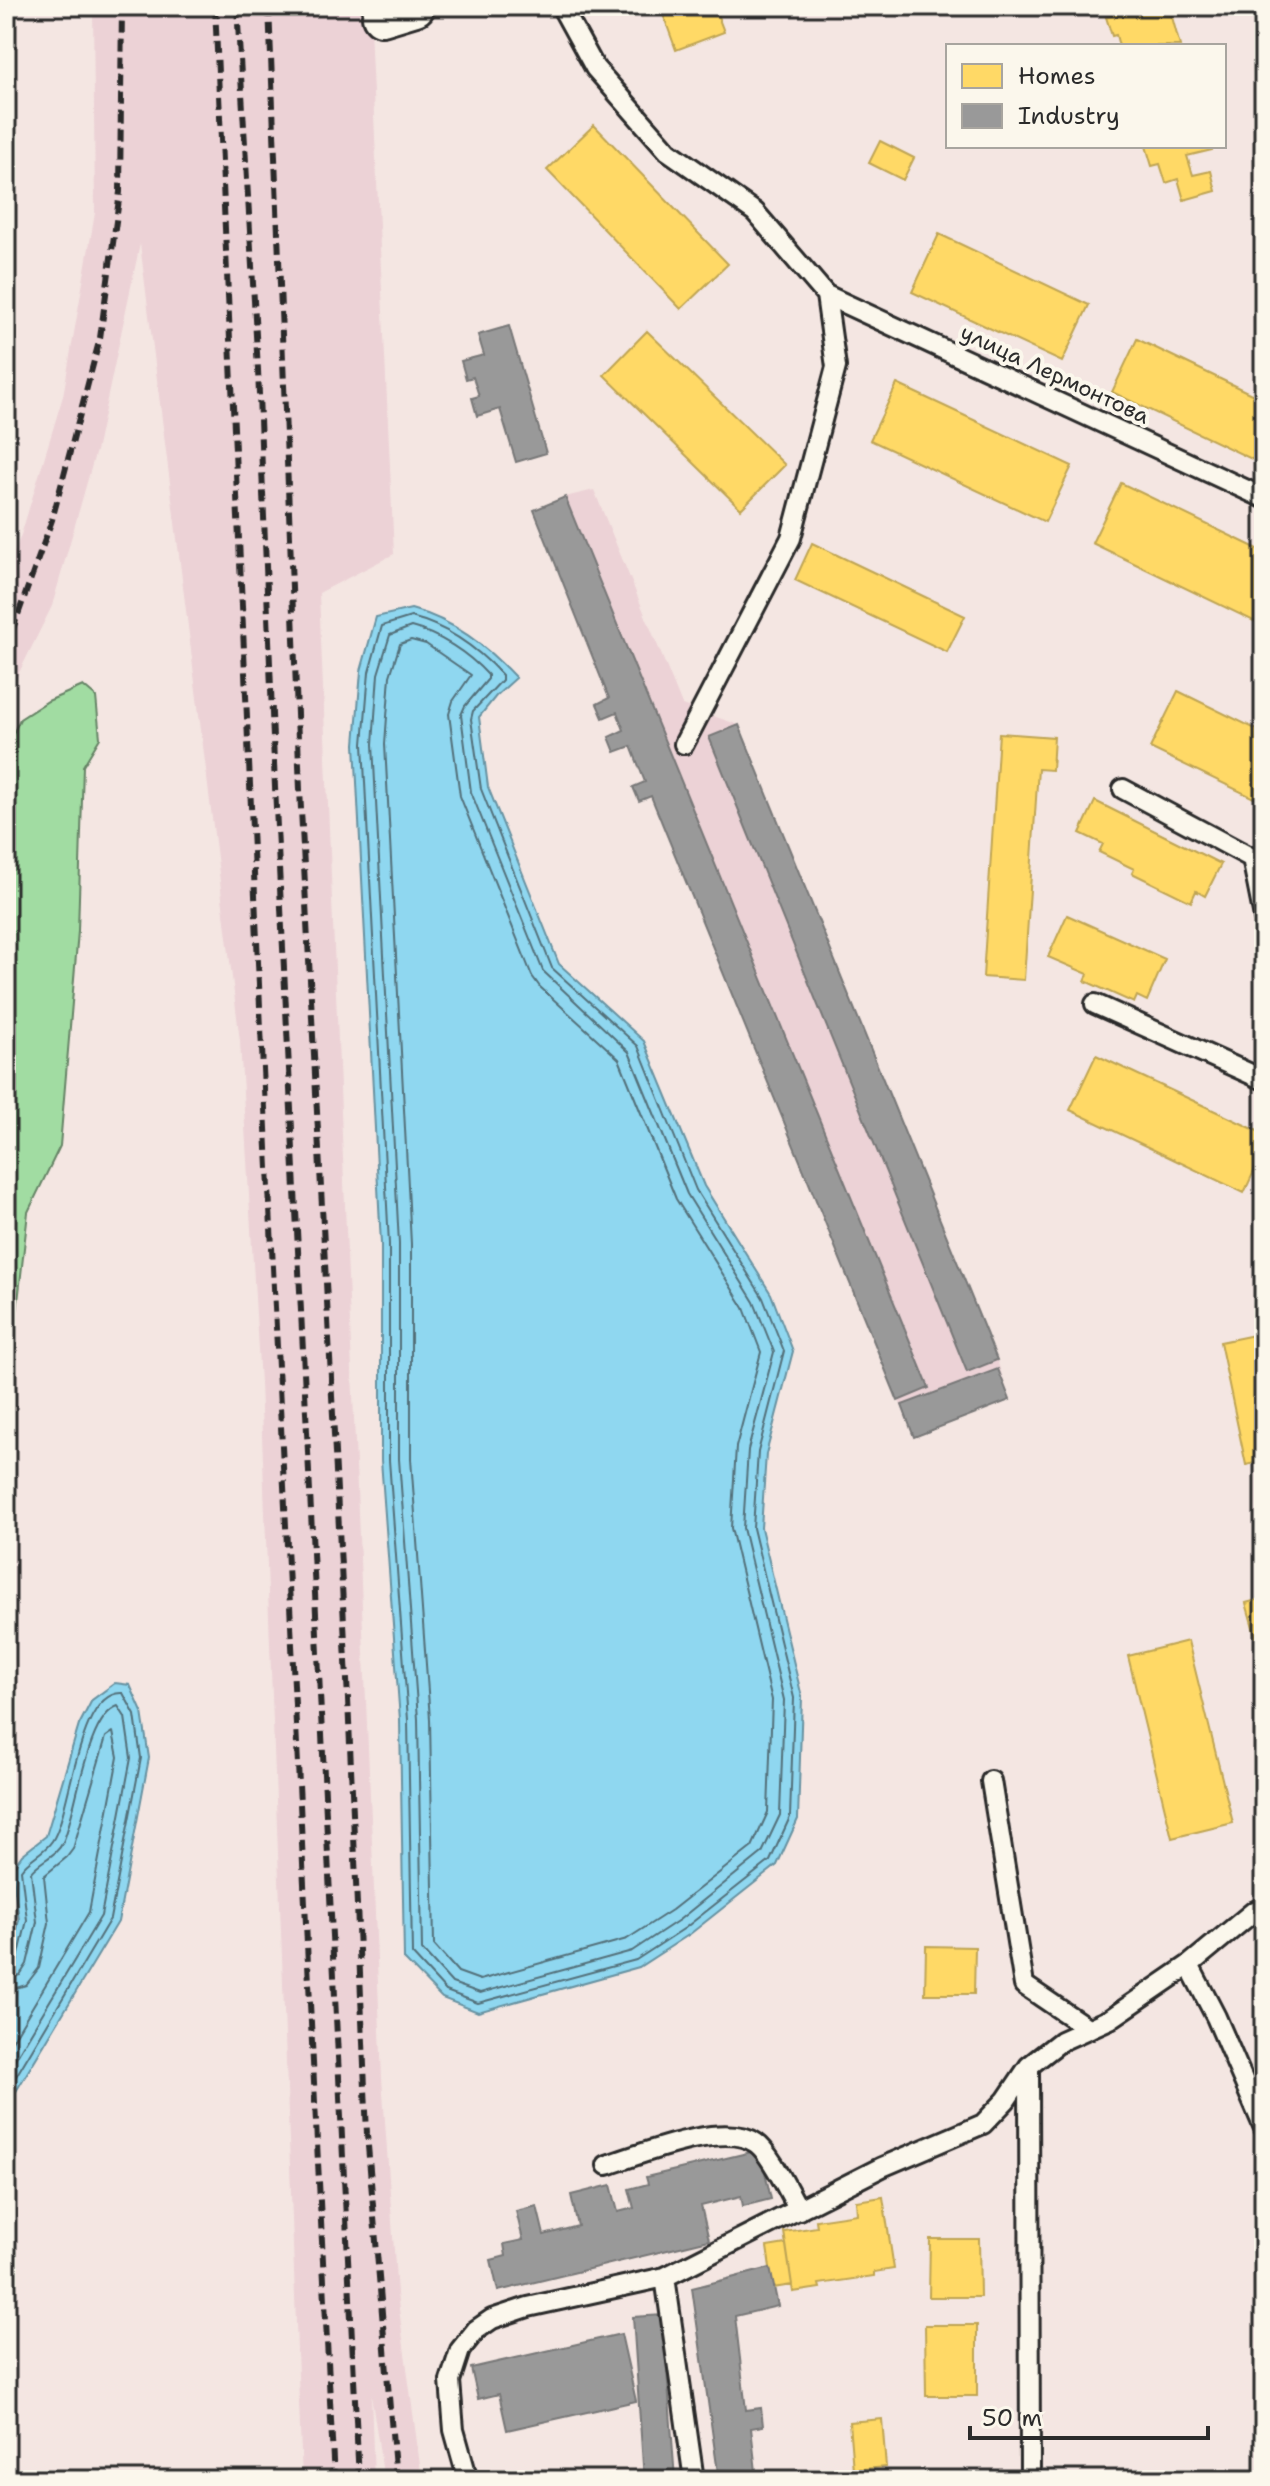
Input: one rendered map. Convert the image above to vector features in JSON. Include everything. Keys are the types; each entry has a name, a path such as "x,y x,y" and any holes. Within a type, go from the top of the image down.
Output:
{"lane":[{"path":"561,6 595,68 668,151 755,212 826,295 836,367 791,538 684,744"},
{"name":"улица Лермонтова","path":"826,295 1264,498"},
{"path":"1123,789 1252,858 1264,918"},
{"path":"1095,1004 1264,1080"},
{"path":"991,1781 1024,1985 1089,2029"},
{"path":"468,2480 454,2430 450,2381 460,2350 476,2330 492,2319 528,2307 665,2277 882,2167 983,2124 1006,2100 1029,2066 1061,2041 1110,2019 1189,1965 1253,1912 1264,1907"},
{"path":"1189,1965 1216,2017 1264,2128"},
{"path":"1029,2066 1030,2480"},
{"path":"607,2165 696,2137 733,2136 756,2143 799,2210"},
{"path":"665,2277 694,2480"}],"shaded area":[{"path":"93,6 369,6 394,554 319,593 382,2078 397,2294 422,2480 384,2480 371,2394 374,2480 302,2480 260,1383 240,1041 140,244 97,447 52,606 6,699 6,573 21,535 63,396 95,213"},
{"path":"594,490 682,705 739,725 997,1360 1010,1400 914,1437 651,797 639,801 633,787 645,781 631,747 615,752 609,737 624,730 617,713 603,718 597,704 608,698 534,510 565,497"}],"green space":[{"path":"83,686 96,697 100,738 83,766 78,931 60,1146 28,1212 6,1410 6,749 20,719 48,701"}],"water":[{"path":"411,609 455,627 493,655 516,678 479,717 488,787 559,964 644,1041 704,1186 771,1294 793,1351 766,1454 761,1528 802,1697 798,1819 777,1865 690,1934 639,1967 478,2012 442,1998 404,1959 400,1720 381,1460 381,1244 355,744 361,671 376,617"},
{"path":"115,1683 130,1685 142,1712 149,1758 118,1922 6,2108 6,1976 19,1920 12,1869 22,1855 46,1836 79,1725 92,1700"}],"building: Homes":[{"path":"660,6 714,6 724,32 676,50"},
{"path":"1110,6 1169,6 1179,44 1118,44 1116,35 1112,36 1106,17 1112,16"},
{"path":"594,125 728,264 681,309 547,170"},
{"path":"880,141 914,158 903,180 869,163"},
{"path":"1147,148 1212,148 1187,156 1193,175 1211,171 1216,191 1184,200 1178,179 1166,183 1160,164 1152,166"},
{"path":"939,234 1089,305 1062,362 912,292"},
{"path":"647,331 785,465 741,509 604,375"},
{"path":"1137,339 1264,400 1264,465 1112,392"},
{"path":"897,384 1072,466 1045,522 870,440"},
{"path":"1121,483 1264,552 1264,626 1092,543"},
{"path":"812,543 965,616 947,652 795,580"},
{"path":"1178,691 1264,733 1264,803 1150,748"},
{"path":"999,733 1054,737 1052,770 1038,769 1024,980 983,977"},
{"path":"1095,801 1221,864 1205,896 1196,891 1191,902 1132,873 1134,869 1099,852 1103,844 1080,833"},
{"path":"1067,915 1165,959 1147,1001 1137,996 1134,1003 1085,981 1088,974 1048,957"},
{"path":"1096,1055 1264,1134 1264,1150 1244,1193 1070,1110"},
{"path":"1264,1333 1264,1461 1246,1465 1220,1342"},
{"path":"1264,1598 1264,1646 1259,1648 1246,1603"},
{"path":"1188,1641 1233,1823 1172,1838 1128,1656"},
{"path":"926,1946 975,1947 974,1994 925,1994"},
{"path":"883,2197 894,2269 793,2292 784,2232 817,2227 816,2220 857,2214 856,2201"},
{"path":"930,2239 979,2239 980,2297 929,2297"},
{"path":"786,2244 792,2285 773,2288 767,2247"},
{"path":"925,2325 977,2325 977,2396 926,2396"},
{"path":"882,2419 886,2467 853,2470 849,2422"}],"building: Industry":[{"path":"509,326 546,453 516,462 500,409 477,416 472,398 479,396 473,377 466,379 461,361 484,355 478,335"},
{"path":"565,497 929,1388 898,1401 651,796 639,801 633,787 645,782 631,746 615,752 609,737 624,730 617,712 603,718 597,704 609,698 534,510"},
{"path":"739,725 997,1360 967,1372 709,737"},
{"path":"998,1369 1010,1400 914,1437 902,1405"},
{"path":"760,2150 771,2199 743,2206 741,2196 701,2206 709,2240 498,2291 491,2260 506,2256 504,2244 523,2240 516,2211 537,2206 544,2235 578,2226 571,2195 611,2185 618,2212 634,2208 629,2189 648,2184 646,2177"},
{"path":"770,2268 778,2306 735,2316 746,2410 761,2408 763,2426 751,2428 757,2480 719,2480 692,2288"},
{"path":"663,2315 675,2480 644,2480 633,2317"},
{"path":"621,2334 636,2401 507,2430 499,2394 478,2399 471,2368"}],"railway":[{"path":"6,648 52,520 100,338 120,192 122,6"},
{"path":"215,6 261,1029 334,2480"},
{"path":"237,6 258,370 275,787 359,2480"},
{"path":"269,6 300,790 348,1699 367,2134 396,2480"}]}
